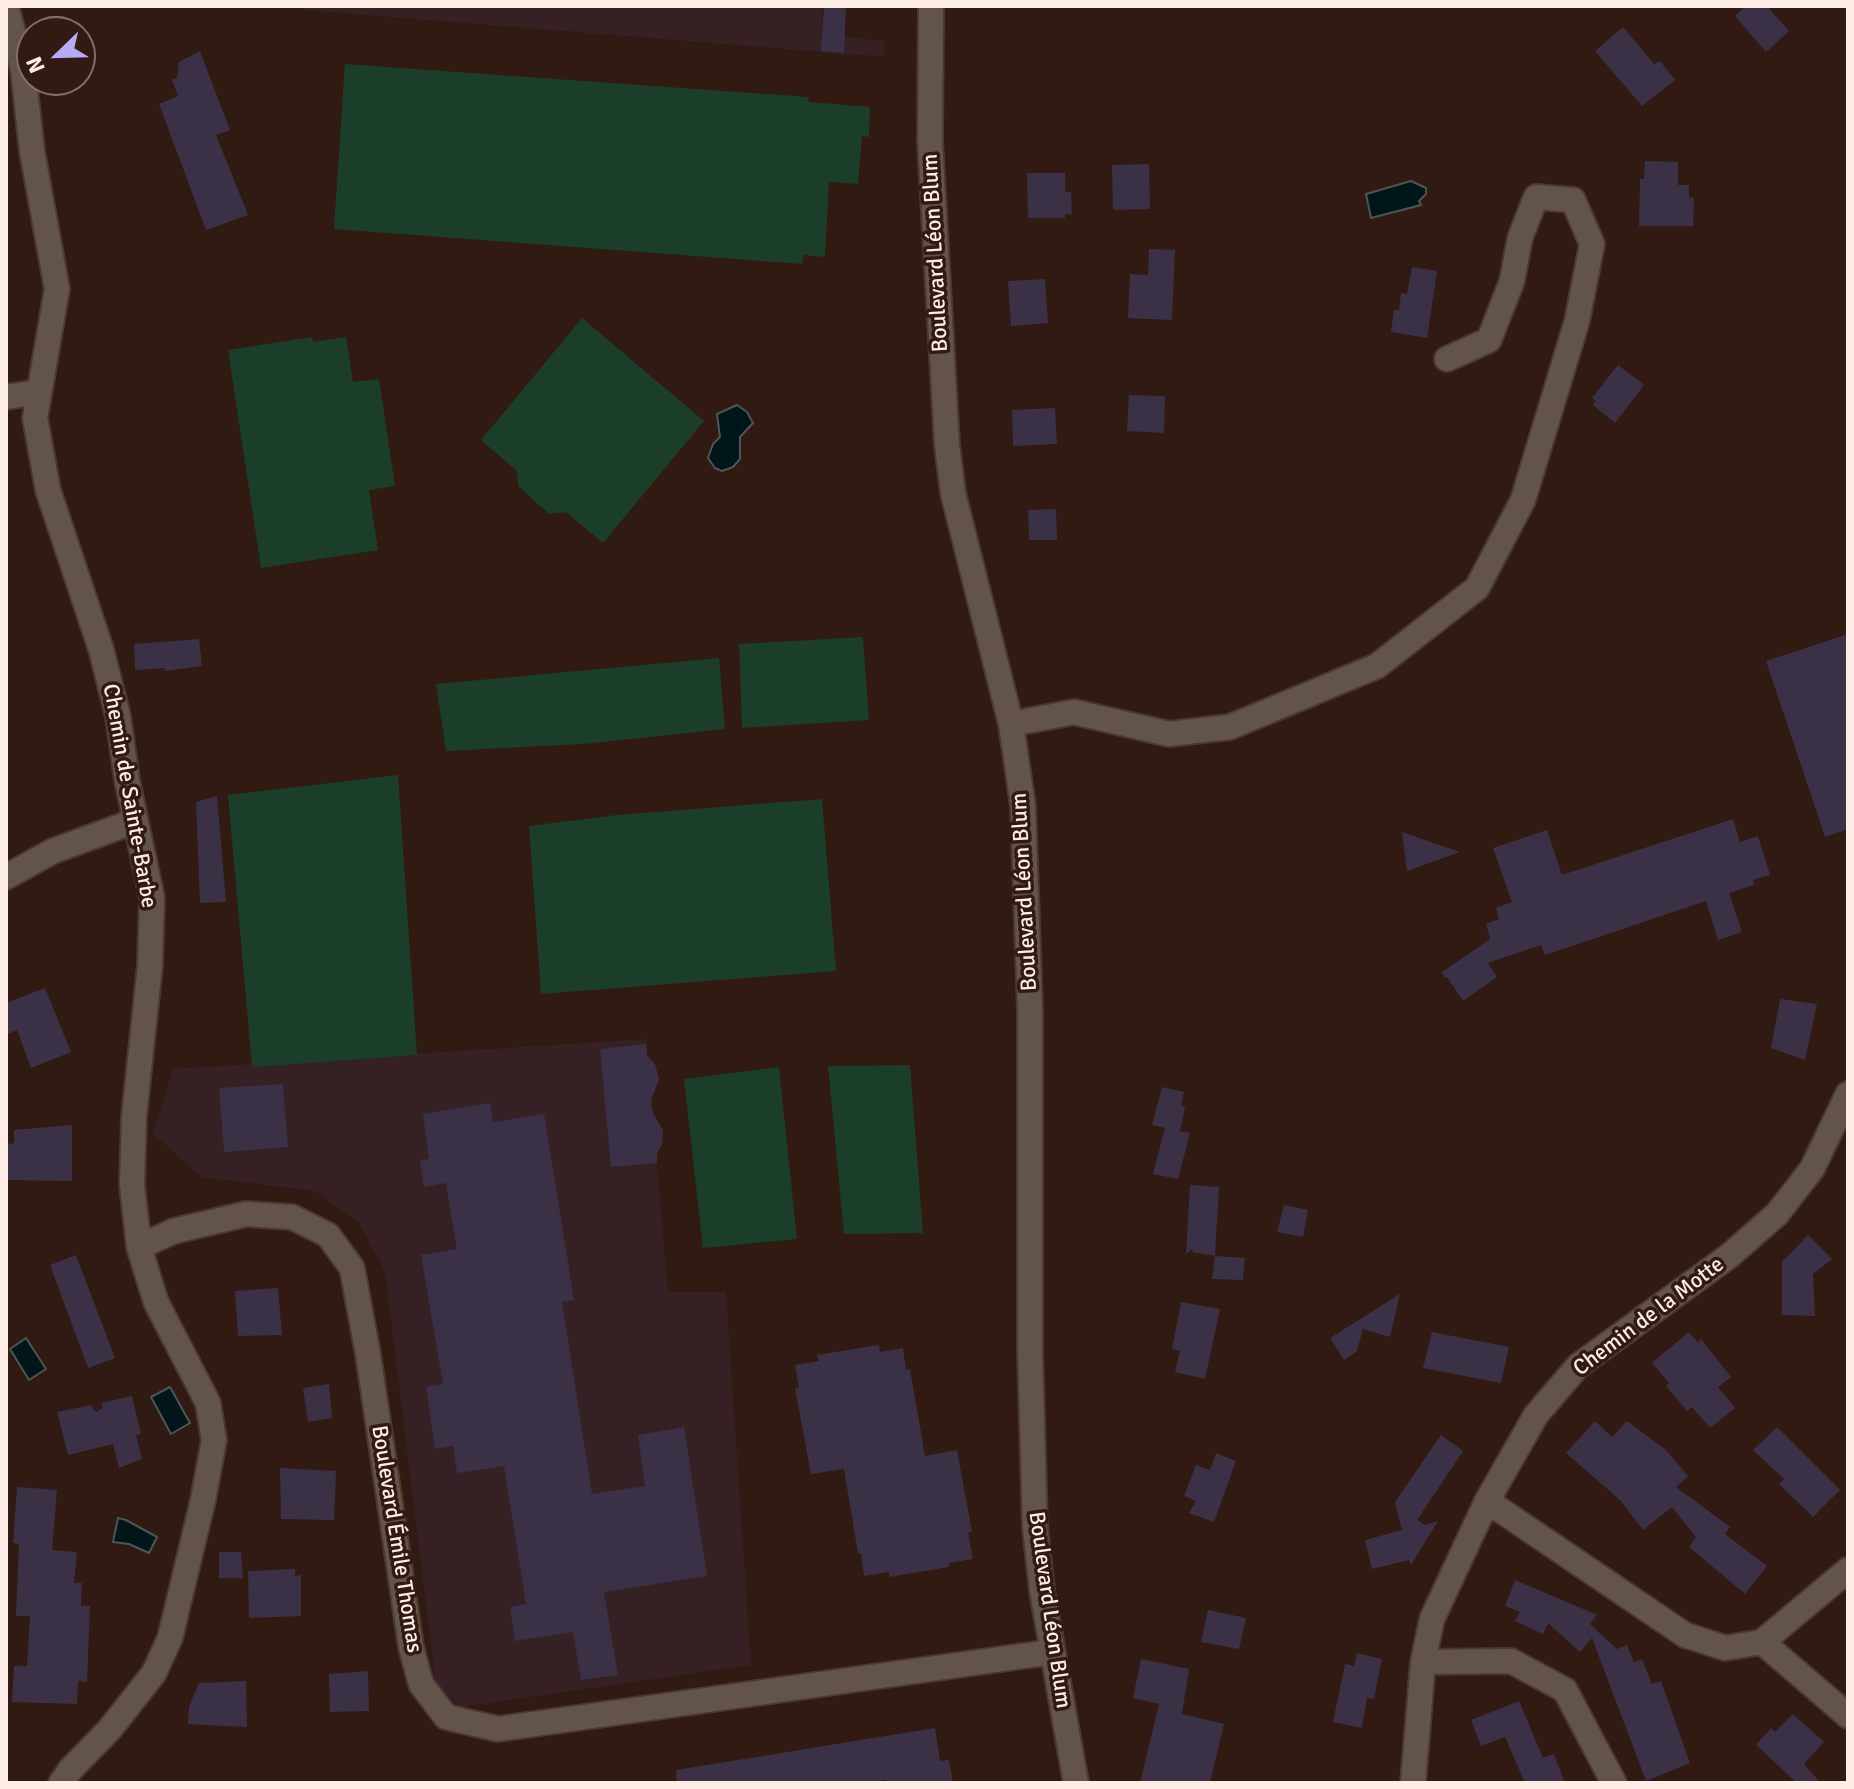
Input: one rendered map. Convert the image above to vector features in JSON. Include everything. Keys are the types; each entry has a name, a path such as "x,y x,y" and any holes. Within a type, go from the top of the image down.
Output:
{"street":[{"name":"Chemin de Sainte-Barbe","path":"6,6 23,70 32,151 57,289 35,418 48,490 105,662 152,898 150,965 134,1117 132,1171 139,1247 156,1302 208,1403 214,1440 170,1638 154,1673 110,1729 61,1783"},
{"name":"Boulevard Léon Blum","path":"931,6 930,141 947,445 953,493 1011,724 1023,806 1028,910 1030,1350 1035,1527 1052,1652 1076,1783"},
{"path":"1011,724 1074,712 1169,734 1230,727 1377,666 1477,588 1523,500 1577,321 1592,244 1573,200 1536,197 1520,238 1512,281 1489,340 1447,359"},
{"path":"6,397 38,392"},
{"path":"6,877 53,851 135,821"},
{"name":"Chemin de la Motte","path":"1413,1783 1423,1662 1432,1619 1487,1501 1536,1415 1578,1366 1729,1256 1777,1214 1812,1169 1848,1094"},
{"name":"Boulevard Émile Thomas","path":"139,1247 174,1231 246,1214 292,1217 328,1235 352,1268 368,1354 411,1647 421,1684 446,1717 498,1729 1052,1652"},
{"path":"1487,1501 1685,1635 1725,1648 1762,1642 1848,1570"},
{"path":"1762,1642 1848,1716"},
{"path":"1423,1662 1511,1661 1565,1690 1614,1783"}],"shaded area":[{"path":"297,6 846,6 822,8 822,34 884,41 885,57 304,10"},
{"path":"1411,181 1426,188 1426,194 1419,201 1421,205 1371,218 1366,194"},
{"path":"737,405 747,412 753,423 740,437 740,459 733,467 722,471 715,468 708,458 713,444 720,437 717,414"},
{"path":"646,1039 668,1292 726,1292 751,1665 461,1707 436,1685 385,1272 359,1223 315,1191 201,1177 153,1134 173,1069"},
{"path":"26,1338 46,1369 29,1380 10,1349"},
{"path":"170,1387 190,1423 171,1434 151,1397"},
{"path":"118,1518 157,1537 149,1553 129,1544 113,1542"}],"green space":[{"path":"345,64 808,97 809,102 870,107 869,137 862,136 858,184 829,182 825,257 804,255 802,264 334,229"},
{"path":"582,318 704,421 603,543 566,512 549,514 518,486 517,471 481,440"},
{"path":"312,337 313,342 346,337 353,382 379,379 395,486 369,490 378,550 261,568 228,350"},
{"path":"863,637 869,720 742,728 739,644"},
{"path":"719,658 725,729 583,744 446,751 436,684"},
{"path":"398,775 417,1055 252,1067 228,795"},
{"path":"822,799 836,971 541,994 529,826 617,815"},
{"path":"910,1065 923,1233 844,1234 828,1066"},
{"path":"779,1067 797,1239 703,1248 684,1079"}],"building":[{"path":"824,6 846,6 844,53 821,51"},
{"path":"1746,6 1767,6 1789,31 1766,52 1735,16"},
{"path":"1623,27 1654,64 1660,61 1675,80 1642,106 1595,51"},
{"path":"200,51 230,130 216,135 248,215 206,230 159,104 178,96 172,80 177,78 179,62"},
{"path":"1645,161 1678,162 1678,185 1689,185 1689,197 1694,198 1693,226 1639,226 1640,179 1644,179"},
{"path":"1149,164 1150,209 1113,210 1112,165"},
{"path":"1027,173 1065,173 1065,192 1071,192 1072,214 1065,214 1065,218 1028,218"},
{"path":"1149,249 1175,250 1172,320 1128,318 1130,274 1148,275"},
{"path":"1412,267 1437,271 1427,338 1391,332 1394,310 1399,310 1401,293 1407,294"},
{"path":"1045,279 1048,323 1011,326 1008,281"},
{"path":"1618,365 1644,385 1615,423 1593,405 1596,401 1592,398"},
{"path":"1129,395 1165,396 1164,433 1127,431"},
{"path":"1055,408 1057,444 1013,446 1012,410"},
{"path":"1056,509 1057,540 1029,540 1028,510"},
{"path":"1848,634 1848,829 1825,837 1766,661"},
{"path":"199,639 202,666 165,671 165,668 135,670 134,644"},
{"path":"217,796 226,902 200,903 196,802"},
{"path":"1733,819 1740,842 1758,836 1770,875 1753,880 1754,885 1729,893 1742,932 1718,940 1706,901 1545,955 1541,945 1488,963 1497,977 1463,1001 1445,978 1442,972 1490,939 1486,924 1499,919 1496,908 1512,902 1493,848 1547,830 1562,875"},
{"path":"1402,832 1460,852 1407,871"},
{"path":"45,988 71,1052 31,1068 17,1030 6,1035 6,1003"},
{"path":"1780,999 1817,1004 1805,1060 1771,1048"},
{"path":"646,1044 647,1055 655,1064 659,1079 651,1100 653,1113 663,1130 657,1163 611,1167 600,1049"},
{"path":"283,1084 288,1147 224,1152 219,1088"},
{"path":"1162,1087 1184,1092 1181,1105 1185,1107 1180,1131 1190,1133 1178,1179 1153,1174 1165,1128 1152,1125"},
{"path":"490,1103 493,1122 544,1114 574,1300 562,1302 592,1494 645,1486 638,1435 684,1427 707,1576 604,1592 618,1675 581,1680 573,1632 515,1641 510,1607 526,1604 504,1466 457,1473 453,1446 435,1449 426,1387 443,1384 421,1255 457,1249 446,1183 424,1187 420,1160 429,1159 423,1114"},
{"path":"72,1125 72,1181 6,1180 6,1143 14,1144 14,1130"},
{"path":"1190,1185 1219,1187 1215,1256 1192,1252 1193,1248 1186,1254"},
{"path":"1284,1205 1308,1210 1303,1237 1277,1232"},
{"path":"1808,1235 1832,1259 1813,1274 1815,1316 1782,1315 1782,1262"},
{"path":"76,1255 115,1358 88,1368 50,1265"},
{"path":"1215,1256 1245,1258 1243,1280 1212,1279"},
{"path":"278,1288 282,1335 238,1336 235,1291"},
{"path":"1400,1294 1390,1337 1363,1329 1357,1351 1344,1360 1330,1338"},
{"path":"1181,1302 1220,1309 1205,1379 1175,1372 1180,1351 1172,1349"},
{"path":"1432,1332 1509,1347 1501,1383 1423,1368"},
{"path":"1689,1332 1698,1343 1701,1339 1731,1377 1718,1387 1735,1408 1710,1428 1692,1407 1687,1411 1652,1363"},
{"path":"879,1345 880,1352 903,1348 906,1370 910,1369 925,1456 957,1450 972,1532 968,1533 973,1559 949,1563 949,1567 889,1577 889,1572 864,1576 844,1469 811,1474 795,1388 799,1388 795,1365 819,1361 817,1355"},
{"path":"329,1384 332,1418 308,1422 303,1388"},
{"path":"132,1396 141,1434 136,1435 142,1459 119,1468 113,1444 68,1455 57,1412 91,1405 96,1412 103,1408 101,1403"},
{"path":"1595,1421 1612,1437 1627,1421 1666,1450 1688,1476 1676,1487 1730,1527 1725,1534 1767,1566 1745,1594 1689,1547 1696,1537 1672,1507 1643,1530 1620,1500 1566,1453"},
{"path":"1777,1427 1840,1490 1813,1517 1779,1484 1784,1479 1753,1450"},
{"path":"1441,1435 1463,1451 1417,1520 1425,1525 1438,1521 1411,1565 1409,1560 1372,1569 1365,1540 1402,1530 1395,1502"},
{"path":"1216,1453 1236,1461 1214,1522 1189,1513 1196,1501 1184,1496 1196,1465 1210,1470"},
{"path":"280,1468 336,1471 334,1520 281,1519"},
{"path":"17,1487 57,1490 52,1550 77,1552 74,1583 82,1583 81,1606 90,1606 87,1682 78,1681 77,1704 12,1702 14,1666 27,1666 30,1616 16,1616 19,1544 13,1543"},
{"path":"219,1552 241,1552 243,1578 219,1578"},
{"path":"295,1569 295,1576 301,1575 301,1616 249,1618 248,1571"},
{"path":"1515,1580 1597,1615 1590,1624 1617,1649 1627,1645 1634,1662 1642,1659 1652,1684 1661,1681 1690,1763 1646,1781 1592,1638 1580,1652 1548,1623 1543,1634 1515,1621 1520,1612 1505,1606"},
{"path":"1208,1610 1246,1618 1239,1649 1201,1642"},
{"path":"1357,1653 1382,1659 1374,1699 1367,1698 1362,1728 1333,1722 1345,1664 1354,1666"},
{"path":"1141,1659 1189,1669 1182,1714 1224,1724 1210,1783 1140,1783 1159,1704 1133,1698"},
{"path":"368,1671 369,1711 330,1712 329,1674"},
{"path":"246,1681 247,1727 188,1724 189,1707 199,1683"},
{"path":"1519,1701 1543,1758 1554,1754 1565,1783 1525,1783 1505,1737 1481,1746 1471,1720"},
{"path":"1793,1714 1824,1742 1804,1764 1818,1780 1815,1783 1797,1783 1756,1745 1771,1728 1775,1732"},
{"path":"935,1728 940,1761 949,1760 953,1783 886,1783 886,1780 868,1783 677,1783 676,1770"}]}
